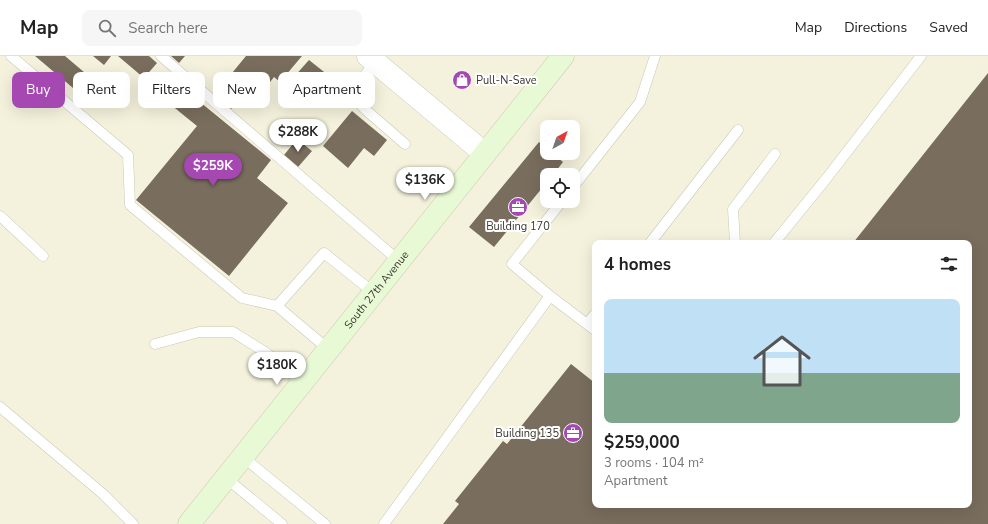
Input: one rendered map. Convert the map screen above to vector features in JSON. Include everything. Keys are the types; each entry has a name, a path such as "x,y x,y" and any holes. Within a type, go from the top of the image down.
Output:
{"main road":[{"name":"South 27th Avenue","path":"189,524 563,56"}],"street":[{"path":"372,59 484,153"}],"lane":[{"path":"11,56 128,155 130,205 242,298 277,306 328,349"},
{"path":"161,56 398,261"},
{"path":"580,178 640,102 654,56"},
{"path":"776,240 826,179 921,56"},
{"path":"372,59 357,89 357,100 366,112 405,144"},
{"path":"652,240 738,130"},
{"path":"735,240 733,209 775,154"},
{"path":"556,208 512,264 550,296 591,327"},
{"path":"0,216 43,256"},
{"path":"277,306 324,253 374,292"},
{"path":"384,524 550,296"},
{"path":"155,344 199,332 234,332 265,352 302,382"},
{"path":"0,407 103,494 133,524"},
{"path":"243,457 325,524"},
{"path":"226,478 282,524"}],"building":[{"path":"35,56 65,56 84,72 73,72 73,88 65,81 65,72 54,72"},
{"path":"93,56 111,56 104,65"},
{"path":"118,56 149,56 157,63 149,72 138,73"},
{"path":"171,56 185,56 179,63"},
{"path":"246,56 302,56 288,72 278,72 278,80 274,77 270,82 270,72 233,72"},
{"path":"309,60 324,72 298,72"},
{"path":"988,73 988,524 443,524 459,504 455,501 503,441 507,444 571,364 592,381 592,508 972,508 972,240 855,240"},
{"path":"205,106 271,160 257,178 288,203 229,276 136,200 197,126 175,108 205,108"},
{"path":"352,111 387,140 374,156 364,148 348,168 323,146"},
{"path":"297,139 312,151 298,167 284,155"},
{"path":"539,142 540,160 561,160 563,162 558,168 540,168 540,191 494,247 469,227"}],"place":[{"name":"Pull-N-Save","path":"462,80"},
{"name":"Building 170","path":"518,207"},
{"name":"Building 135","path":"573,433"}]}
